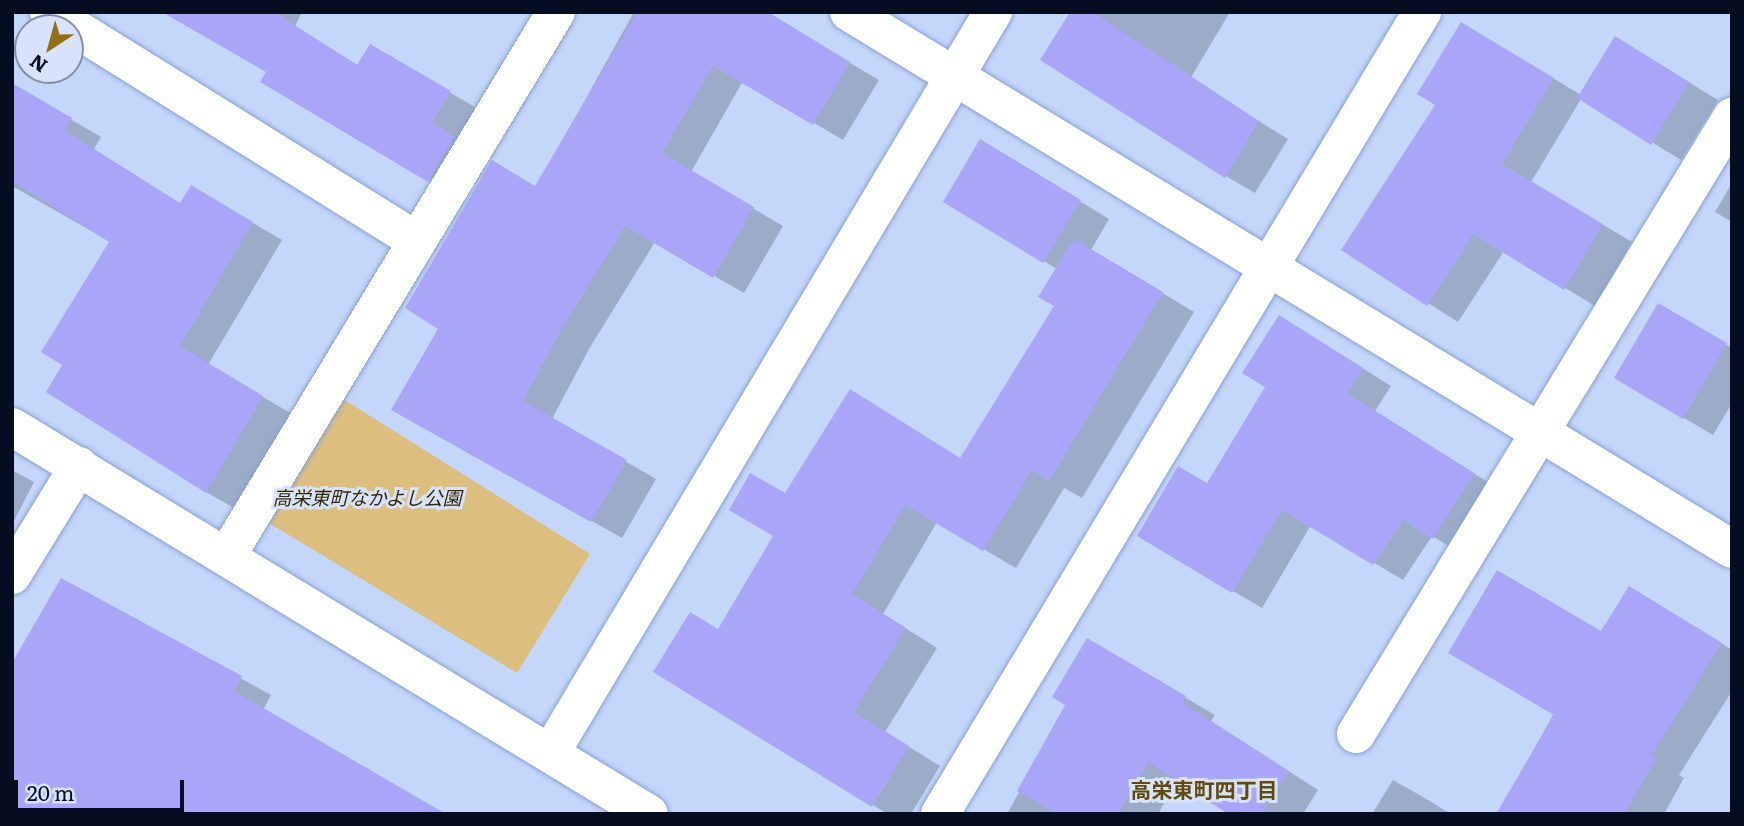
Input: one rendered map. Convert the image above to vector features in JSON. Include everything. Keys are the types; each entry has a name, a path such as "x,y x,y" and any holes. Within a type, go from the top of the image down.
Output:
{"street":[{"path":"49,12 416,241"},
{"path":"226,557 556,12"},
{"path":"849,12 955,74 1732,549"},
{"path":"551,752 993,12"},
{"path":"940,814 1422,12"},
{"path":"1356,734 1542,435 1732,117"},
{"path":"12,427 551,752 649,814"},
{"path":"12,575 79,466"}],"green space":[{"name":"高栄東町なかよし公園","path":"343,399 590,554 517,673 269,523"}],"building":[{"path":"162,12 274,12 357,65 370,44 451,91 432,123 455,137 428,182 260,82 266,72"},
{"path":"637,12 768,12 850,62 813,125 713,66 662,153 754,207 713,278 625,226 560,332 523,401 627,460 591,522 391,410 438,329 405,308 492,160 535,186"},
{"path":"1070,12 1093,12 1259,121 1225,178 1040,60"},
{"path":"1461,22 1554,78 1502,164 1603,224 1564,290 1473,234 1427,306 1341,250 1435,105 1417,94"},
{"path":"1615,36 1689,82 1651,145 1577,98"},
{"path":"12,83 72,118 65,131 180,203 191,185 253,222 180,346 263,396 206,493 46,392 62,365 41,352 109,242 12,181"},
{"path":"980,139 1081,200 1043,263 943,202"},
{"path":"1074,239 1163,292 1049,481 1032,470 983,551 905,505 852,594 906,628 854,712 909,746 872,807 653,672 690,612 718,629 773,536 729,510 750,473 785,493 850,389 960,458 1054,306 1038,297"},
{"path":"1658,303 1727,343 1683,419 1614,378"},
{"path":"1279,315 1363,368 1347,393 1474,473 1433,539 1403,520 1373,565 1282,510 1232,593 1137,536 1178,466 1207,483 1265,387 1242,373"},
{"path":"1497,570 1601,631 1629,586 1722,643 1651,756 1656,759 1624,814 1496,814 1554,715 1448,653"},
{"path":"61,578 242,676 234,691 446,814 12,814 12,663"},
{"path":"1087,638 1186,696 1182,703 1289,771 1262,814 1228,814 1148,762 1118,814 1058,814 1017,791 1065,705 1052,697"}],"district":[{"name":"高栄東町四丁目","path":"1204,789"}]}
